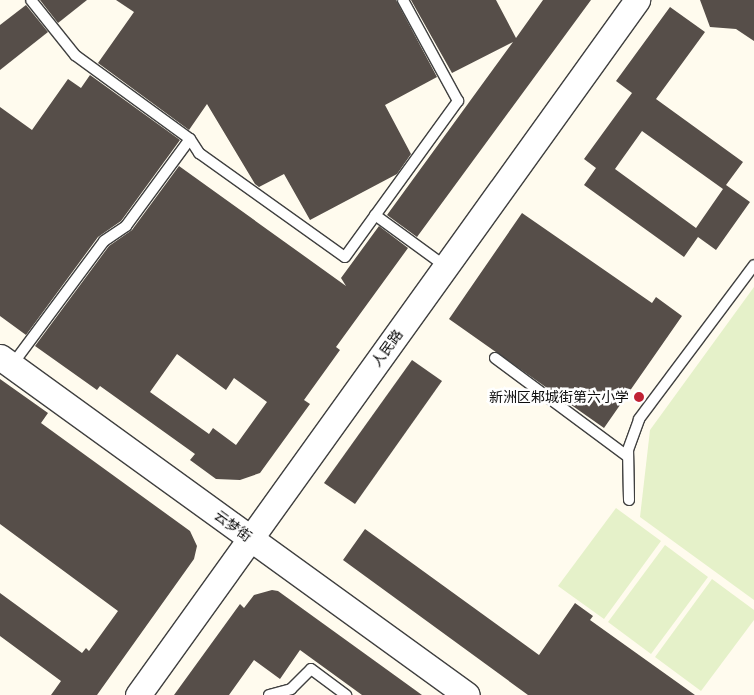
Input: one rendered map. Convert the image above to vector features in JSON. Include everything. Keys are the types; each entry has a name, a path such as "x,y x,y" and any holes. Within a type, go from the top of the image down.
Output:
{"street":[{"name":"人民路","path":"138,695 637,0"},
{"name":"云梦街","path":"6,361 467,695"}],"lane":[{"path":"31,0 75,55 190,139 199,152 345,257 458,100 404,0"},
{"path":"6,361 104,241 126,226 190,139"},
{"path":"375,215 446,266"},
{"path":"629,500 628,456 639,419 754,264"},
{"path":"495,358 628,456"},
{"path":"268,695 291,689 310,669 346,695"}],"green space":[{"path":"754,287 754,600 640,517 650,430"},
{"path":"616,508 661,541 604,619 558,586"},
{"path":"665,545 708,577 651,654 608,622"},
{"path":"712,579 754,610 754,620 701,691 655,657"}],"building":[{"path":"40,0 87,0 58,23"},
{"path":"116,0 396,0 437,77 385,105 411,154 397,174 310,220 284,174 259,187 255,184 207,104 189,130 98,63 134,12"},
{"path":"411,0 496,0 516,38 543,0 591,0 417,237 387,215 513,42 452,73"},
{"path":"700,0 754,0 754,41 736,29 710,27"},
{"path":"26,5 48,32 0,70 0,25"},
{"path":"670,7 705,32 656,99 743,162 726,185 750,202 716,250 698,237 684,257 584,185 596,168 584,159 632,93 616,81","holes":["642,131 723,189 696,228 615,169"]},
{"path":"90,75 180,140 121,221 98,237 26,335 0,316 0,107 32,130 68,79 81,88"},
{"path":"179,166 346,286 341,278 379,226 408,248 336,347 340,350 304,400 310,404 260,473 240,480 216,479 190,460 195,454 100,386 97,390 35,346 109,246 132,230","holes":["177,354 226,390 234,378 267,402 236,445 213,428 209,434 150,392"]},
{"path":"522,213 652,303 656,297 682,316 604,428 449,319"},
{"path":"412,360 442,381 355,504 324,483"},
{"path":"0,379 48,413 41,423 190,531 197,546 194,559 97,695 51,695 61,681 0,636 0,593 82,653 86,648 89,651 118,611 0,524"},
{"path":"365,529 539,655 575,603 593,616 590,620 695,695 528,695 343,560"},
{"path":"272,590 278,591 422,695 362,695 300,650 280,679 254,660 229,695 174,695 240,604 244,608 254,595"}],"place":[{"name":"新洲区邾城街第六小学","path":"639,397"}]}
